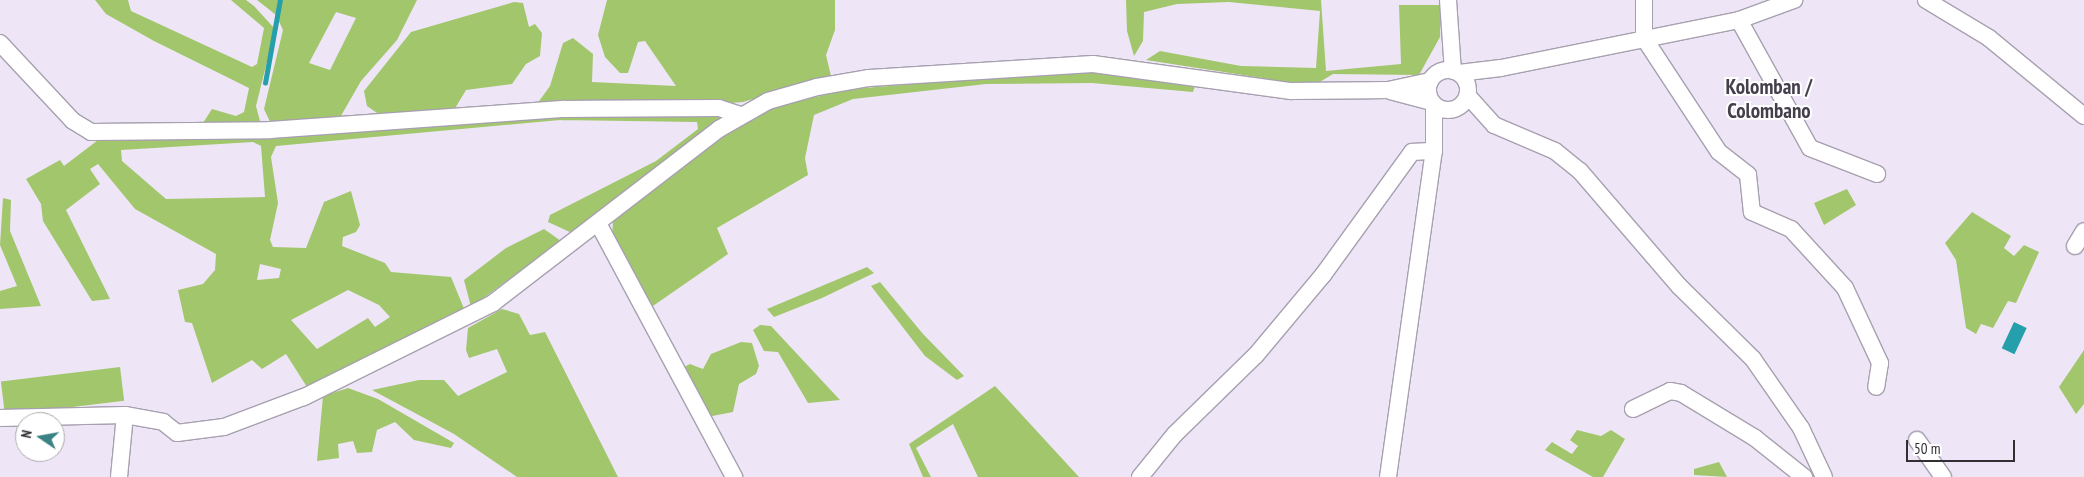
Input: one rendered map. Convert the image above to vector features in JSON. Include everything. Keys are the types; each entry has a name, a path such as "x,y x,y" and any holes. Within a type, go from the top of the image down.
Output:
{"street":[{"path":"1388,477 1435,147 1433,103 1446,74 1448,0"},
{"path":"1644,0 1644,38 1719,152 1748,175 1752,212 1790,229 1845,288 1880,363 1876,387"},
{"path":"2,420 125,416 163,422 177,433 224,427 304,397 493,303 599,225 674,161 741,116 800,91 869,78 1042,65 1147,69 1290,91 1388,90 1446,74 1501,68 1738,20 1794,0"},
{"path":"1926,0 1989,38 2084,116"},
{"path":"1738,20 1810,148 1877,174"},
{"path":"0,44 73,121 91,132 270,130 565,109 719,108 741,116"},
{"path":"1435,147 1453,110 1468,93 1501,68"},
{"path":"1446,74 1468,93 1494,125"},
{"path":"1388,90 1433,103 1494,125 1555,152 1580,171 1678,286 1753,359 1802,428 1824,477"},
{"path":"1140,477 1305,296 1348,245 1412,152 1435,147"},
{"path":"599,225 734,477"},
{"path":"2075,246 2084,231"},
{"path":"1633,409 1670,390 1681,393 1755,438 1804,477"},
{"path":"118,477 125,416"},
{"path":"1918,440 1943,477"}],"green space":[{"path":"95,0 128,0 131,11 252,67 257,64 264,28 231,0 246,0 254,6 275,29 256,106 261,125 199,129 212,109 236,116 244,112 249,88 154,41 106,14"},
{"path":"257,0 417,0 397,40 361,81 338,121 271,124 264,109 283,30 276,15","holes":["336,12 356,18 330,70 309,63"]},
{"path":"607,0 835,0 835,30 826,55 831,76 743,102 691,106 537,104 550,86 563,43 573,38 593,54 592,82 676,86 645,41 638,42 628,73 620,73 605,57 598,35"},
{"path":"1126,0 1321,0 1326,71 1401,64 1399,5 1441,5 1440,37 1419,75 1333,74 1313,86 1146,60 1160,51 1241,66 1316,68 1320,11 1229,2 1177,4 1144,12 1143,41 1134,56 1127,31"},
{"path":"514,2 523,3 529,27 535,24 542,33 540,56 526,64 512,84 466,90 454,110 380,115 367,106 364,91 411,32"},
{"path":"1090,70 1195,86 1193,92 1092,83 986,84 853,99 814,115 805,158 808,175 717,228 728,254 650,308 612,237 613,222 665,178 723,133 776,106 851,89"},
{"path":"571,114 722,117 572,233 548,222 550,215 656,161 698,129 697,122 560,120 276,146 271,157 278,203 270,240 273,247 306,248 324,202 351,191 360,225 356,232 343,237 342,246 385,263 391,272 451,277 465,311 307,387 286,354 262,369 252,360 212,383 192,323 185,322 178,290 203,284 215,270 216,254 135,209 98,164 90,169 100,184 66,210 110,299 92,301 43,221 41,204 26,179 60,160 64,166 102,137","holes":["253,142 261,146 265,197 166,199 122,161 121,150","260,264 281,269 279,278 257,280","348,290 379,305 390,317 375,327 368,318 317,349 291,320"]},
{"path":"1847,189 1856,205 1824,225 1814,203"},
{"path":"3,198 11,200 10,231 41,306 0,309 0,291 17,286 0,245"},
{"path":"1972,212 2011,236 2004,248 2014,256 2024,245 2039,252 2016,303 2008,301 1993,328 1981,324 1976,334 1966,328 1956,260 1945,243"},
{"path":"544,229 561,241 471,307 464,280 506,248"},
{"path":"867,267 874,273 822,298 774,317 767,309"},
{"path":"880,282 923,334 964,376 957,380 925,356 871,286"},
{"path":"502,309 519,314 530,335 545,332 618,477 517,477 454,434 372,390 419,380 444,380 458,396 507,372 497,349 469,358 466,350 468,328"},
{"path":"760,325 771,326 840,400 808,403 778,352 764,351 753,330"},
{"path":"741,342 752,343 759,366 756,374 739,384 733,412 707,417 680,369 690,364 703,369 711,354"},
{"path":"2084,350 2084,404 2076,414 2059,387"},
{"path":"120,367 124,401 32,412 15,412 15,414 5,415 1,382"},
{"path":"995,386 1079,477 978,477 953,424 916,448 931,477 923,477 909,444"},
{"path":"348,388 378,399 454,443 451,448 414,440 395,422 377,430 372,452 357,453 353,441 338,444 339,458 317,461 323,396"},
{"path":"1577,430 1601,436 1611,430 1625,439 1603,477 1593,477 1545,450 1552,442 1572,454 1578,446 1570,440"},
{"path":"1719,462 1727,477 1694,475 1694,469"}],"water":[{"path":"2014,322 2027,328 2014,354 2002,348"}],"waterway":[{"path":"265,83 280,0"}],"district":[{"name":"Kolomban / Colombano","path":"1769,99"}]}
